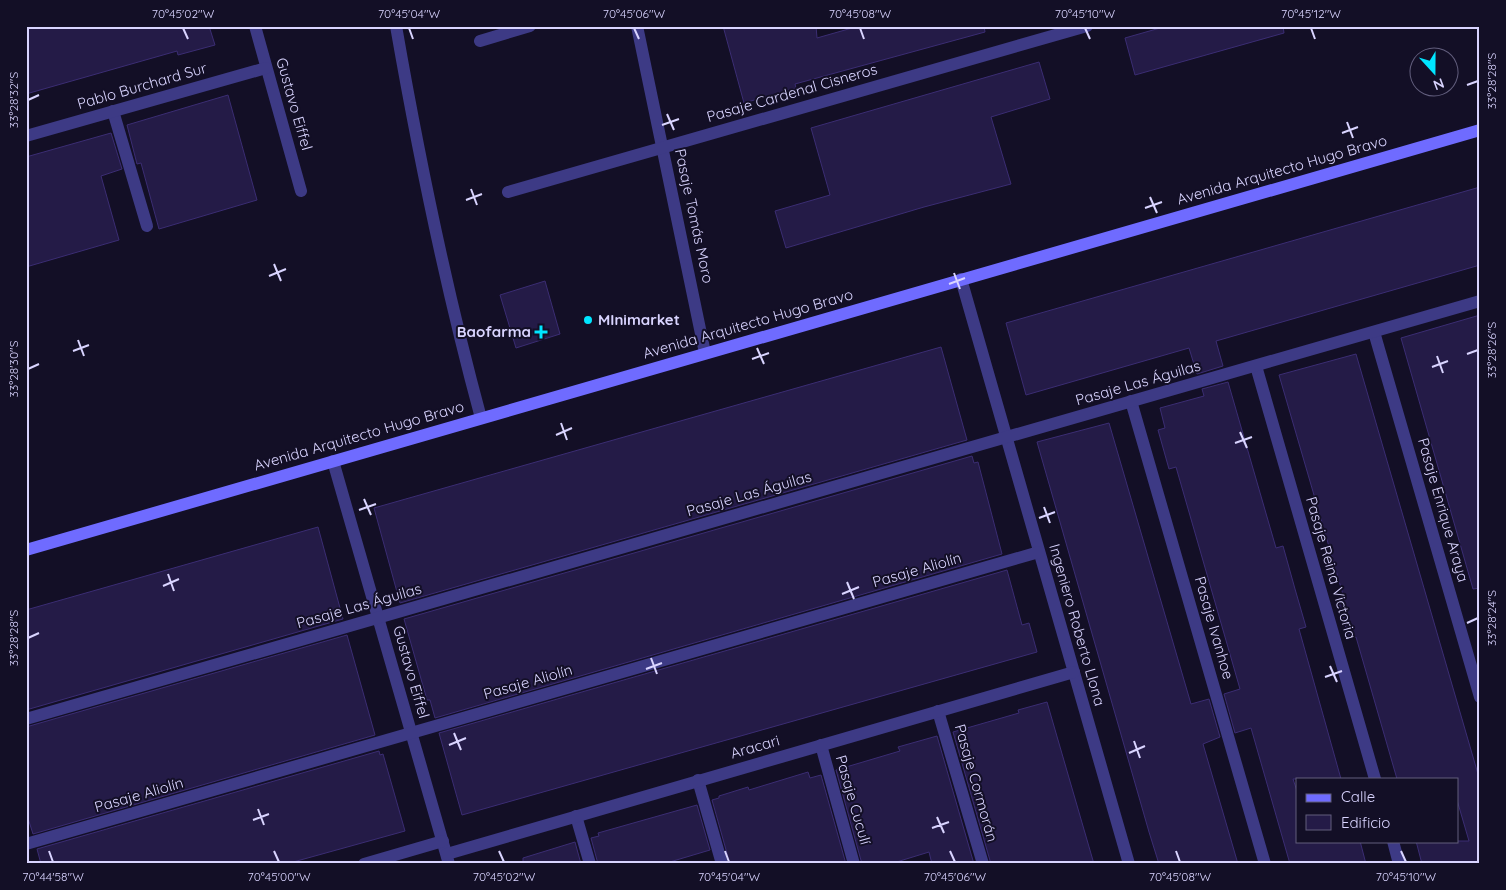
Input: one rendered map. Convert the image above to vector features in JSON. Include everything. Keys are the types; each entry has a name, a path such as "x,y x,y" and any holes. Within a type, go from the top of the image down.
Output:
{"street":[{"name":"Gustavo Eiffel","path":"255,26 301,192"},
{"path":"396,26 416,141 445,273 481,418"},
{"path":"480,41 530,26"},
{"name":"Pasaje Tomás Moro","path":"637,26 705,353"},
{"name":"Pasaje Cardenal Cisneros","path":"508,192 663,146 1087,26"},
{"name":"Pablo Burchard Sur","path":"26,136 266,68"},
{"path":"113,111 147,226"},
{"name":"Avenida Arquitecto Hugo Bravo","path":"26,550 1480,130"},
{"name":"Ingeniero Roberto Llona","path":"961,280 1129,864"},
{"name":"Pasaje Las Águilas","path":"26,718 1480,301"},
{"name":"Pasaje Enrique Araya","path":"1374,332 1480,697"},
{"name":"Pasaje Reina Victoria","path":"1256,366 1375,778"},
{"name":"Pasaje Ivanhoe","path":"1131,401 1265,864"},
{"name":"Gustavo Eiffel","path":"333,461 448,859"},
{"name":"Pasaje Aliolín","path":"26,844 1039,552"},
{"name":"Aracari","path":"448,859 576,816 1074,672"},
{"name":"Pasaje Cormorán","path":"938,711 983,864"},
{"name":"Pasaje Cuculí","path":"820,745 854,864"},
{"path":"698,780 722,864"},
{"path":"576,816 590,864"},
{"path":"364,864 443,840"},
{"path":"1393,842 1399,864"}],"building":[{"path":"26,26 209,26 215,45 178,55 177,51 26,94"},
{"path":"723,26 816,26 817,38 859,26 984,26 985,32 795,84 796,88 744,103"},
{"path":"1167,26 1283,26 1284,33 1135,75 1125,38"},
{"path":"1039,62 1050,99 991,117 1011,184 924,207 786,248 775,211 830,195 811,128"},
{"path":"228,95 257,200 159,229 141,163 137,164 127,125"},
{"path":"111,133 122,169 101,176 119,240 26,267 26,157"},
{"path":"1480,187 1480,265 1216,341 1223,366 1197,374 1189,348 1026,395 1006,323"},
{"path":"545,281 560,334 516,348 500,295"},
{"path":"1480,315 1480,588 1473,589 1401,338"},
{"path":"941,347 967,440 400,603 374,508"},
{"path":"1356,354 1480,781 1480,864 1422,864 1416,842 1469,841 1458,803 1458,778 1397,778 1356,637 1349,639 1338,600 1344,598 1279,375"},
{"path":"1228,382 1276,548 1283,546 1306,627 1299,629 1341,778 1293,779 1296,788 1296,842 1360,842 1366,864 1290,864 1251,728 1235,733 1224,694 1240,689 1176,467 1169,469 1158,430 1165,428 1160,408 1204,396 1202,389"},
{"path":"1109,423 1191,704 1209,699 1220,737 1203,744 1238,864 1159,864 1149,832 1037,442"},
{"path":"972,456 974,463 978,462 1002,554 435,718 430,700 427,700 404,619"},
{"path":"318,527 343,619 26,710 26,610"},
{"path":"1007,570 1022,625 1029,623 1037,652 462,815 439,733"},
{"path":"347,635 375,735 33,834 26,812 26,727"},
{"path":"1047,702 1094,864 991,864 953,732 1019,713 1018,710"},
{"path":"937,736 974,864 932,864 929,852 890,864 862,864 836,770 900,751 898,747"},
{"path":"379,751 380,755 383,754 405,831 286,864 41,864 37,849"},
{"path":"808,772 810,778 821,775 846,864 730,864 712,800 748,787 749,790"},
{"path":"697,805 710,850 663,864 598,864 591,838 599,836 598,833"},
{"path":"575,842 581,864 523,864 523,858"}],"place":[{"name":"MInimarket","path":"588,320"},
{"name":"Baofarma","path":"541,332"}]}
